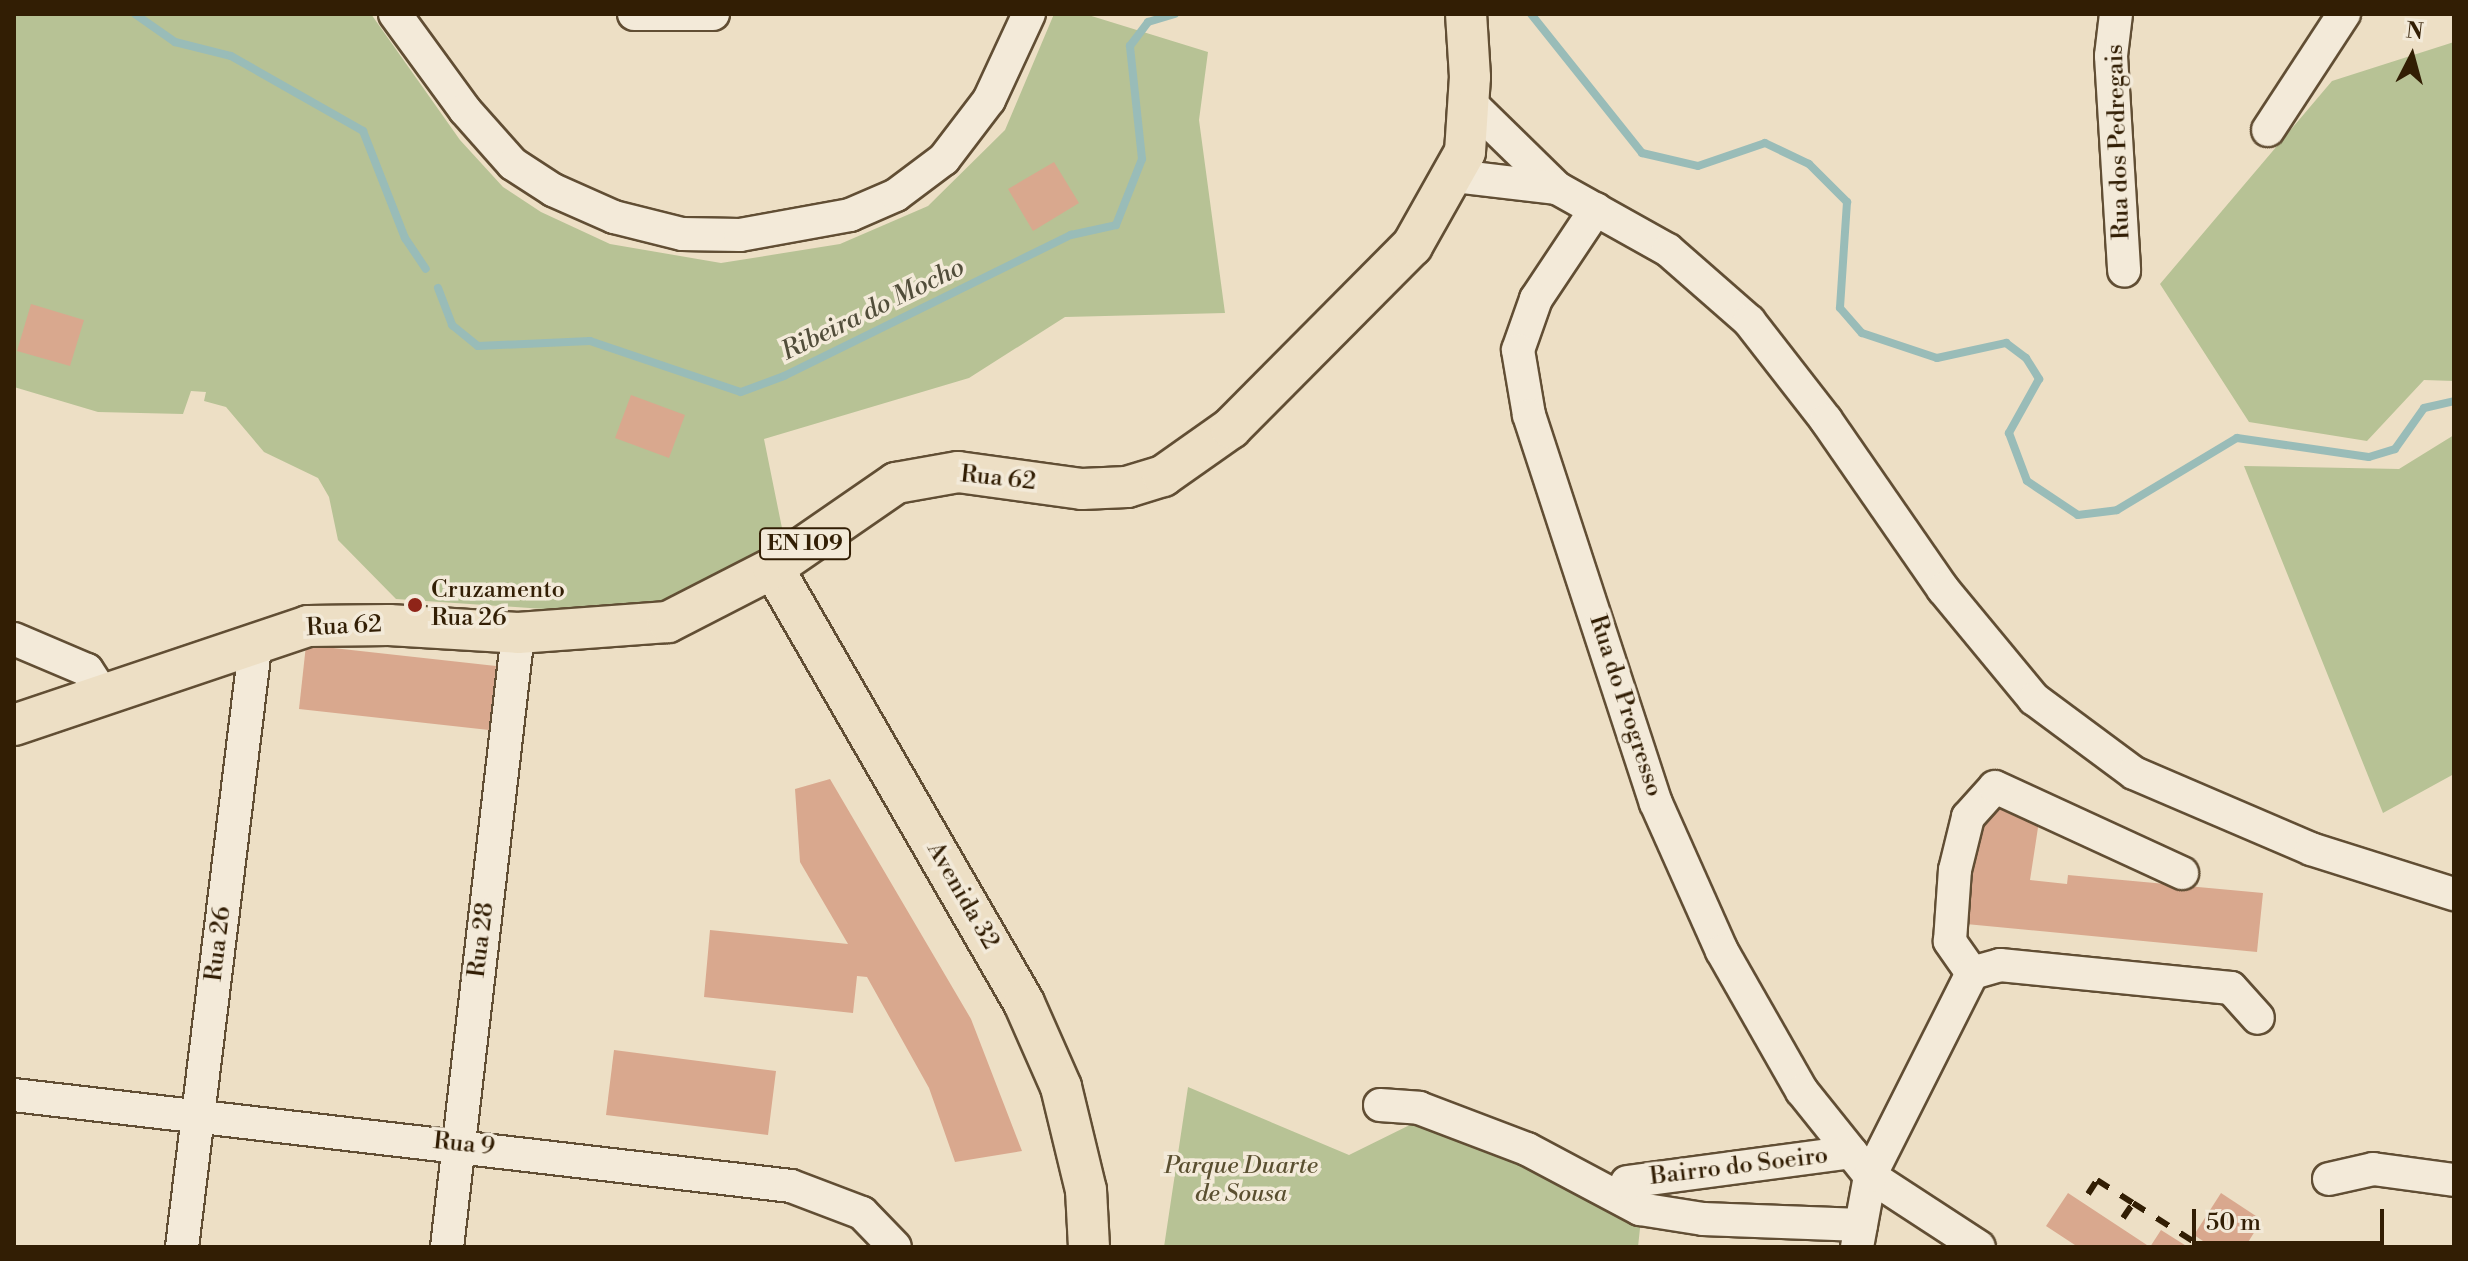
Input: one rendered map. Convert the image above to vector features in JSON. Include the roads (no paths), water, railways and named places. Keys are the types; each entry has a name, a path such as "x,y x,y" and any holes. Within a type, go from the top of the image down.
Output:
{"main road":[{"name":"Rua 62","path":"14,725 256,640 321,626 518,633 668,622 773,568 896,483 958,472 1082,489 1127,487 1191,461 1231,428 1412,246 1455,176 1465,152 1470,85 1466,14"},
{"name":"Avenida 32","path":"773,568 1024,1003 1061,1087 1086,1190 1089,1247"}],"street":[{"path":"395,14 465,110 526,173 614,217 682,234 740,235 850,215 896,195 932,168 989,100 1029,14"},
{"path":"634,14 713,14"},
{"name":"Rua dos Pedregais","path":"2116,14 2111,56 2124,271"},
{"path":"2268,130 2344,14"},
{"path":"1470,85 1557,188 1668,250 1749,321 1826,420 1943,589 2034,699 2134,773 2311,849 2454,894"},
{"path":"1455,176 1557,188"},
{"name":"Rua do Progresso","path":"1596,209 1536,299 1518,350 1529,415 1656,803 1722,951 1802,1091 1860,1164 1979,1247"},
{"name":"Rua 28","path":"447,1247 518,633"},
{"path":"14,639 87,670 103,695"},
{"name":"Rua 26","path":"182,1247 256,640"},
{"path":"1972,973 1950,941 1955,870 1968,817 1995,787 2182,873"},
{"path":"1380,1105 1419,1108 1527,1149 1640,1209 1859,1236 1860,1164 1972,973 2000,965 2231,988 2258,1018"},
{"name":"Rua 9","path":"14,1095 198,1118 459,1143 791,1186 862,1213 895,1247"},
{"name":"Bairro do Soeiro","path":"1627,1182 1860,1164"},
{"path":"2329,1179 2373,1169 2454,1180"}],"waterway":[{"name":"Ribeira do Mocho","path":"135,14 175,42 231,56 363,131 405,238 426,269"},
{"name":"Ribeira do Mocho","path":"438,288 452,325 478,346 590,341 741,392 784,376 1071,235 1116,225 1142,159 1130,46 1148,22 1175,14"},
{"name":"Ribeira do Mocho","path":"1531,14 1642,153 1698,166 1765,143 1809,164 1847,202 1840,308 1862,333 1937,358 2006,343 2026,358 2039,379 2009,433 2027,481 2078,515 2117,510 2237,438 2369,457 2395,449 2424,408 2454,401"}],"railway":[{"path":"2088,1194 2097,1180 2133,1203"},
{"path":"2123,1218 2133,1203 2202,1247"}],"place":[{"name":"Cruzamento Rua 26","path":"415,605"}],"park label":[{"name":"Parque Duarte de Sousa","path":"1241,1181"}]}
